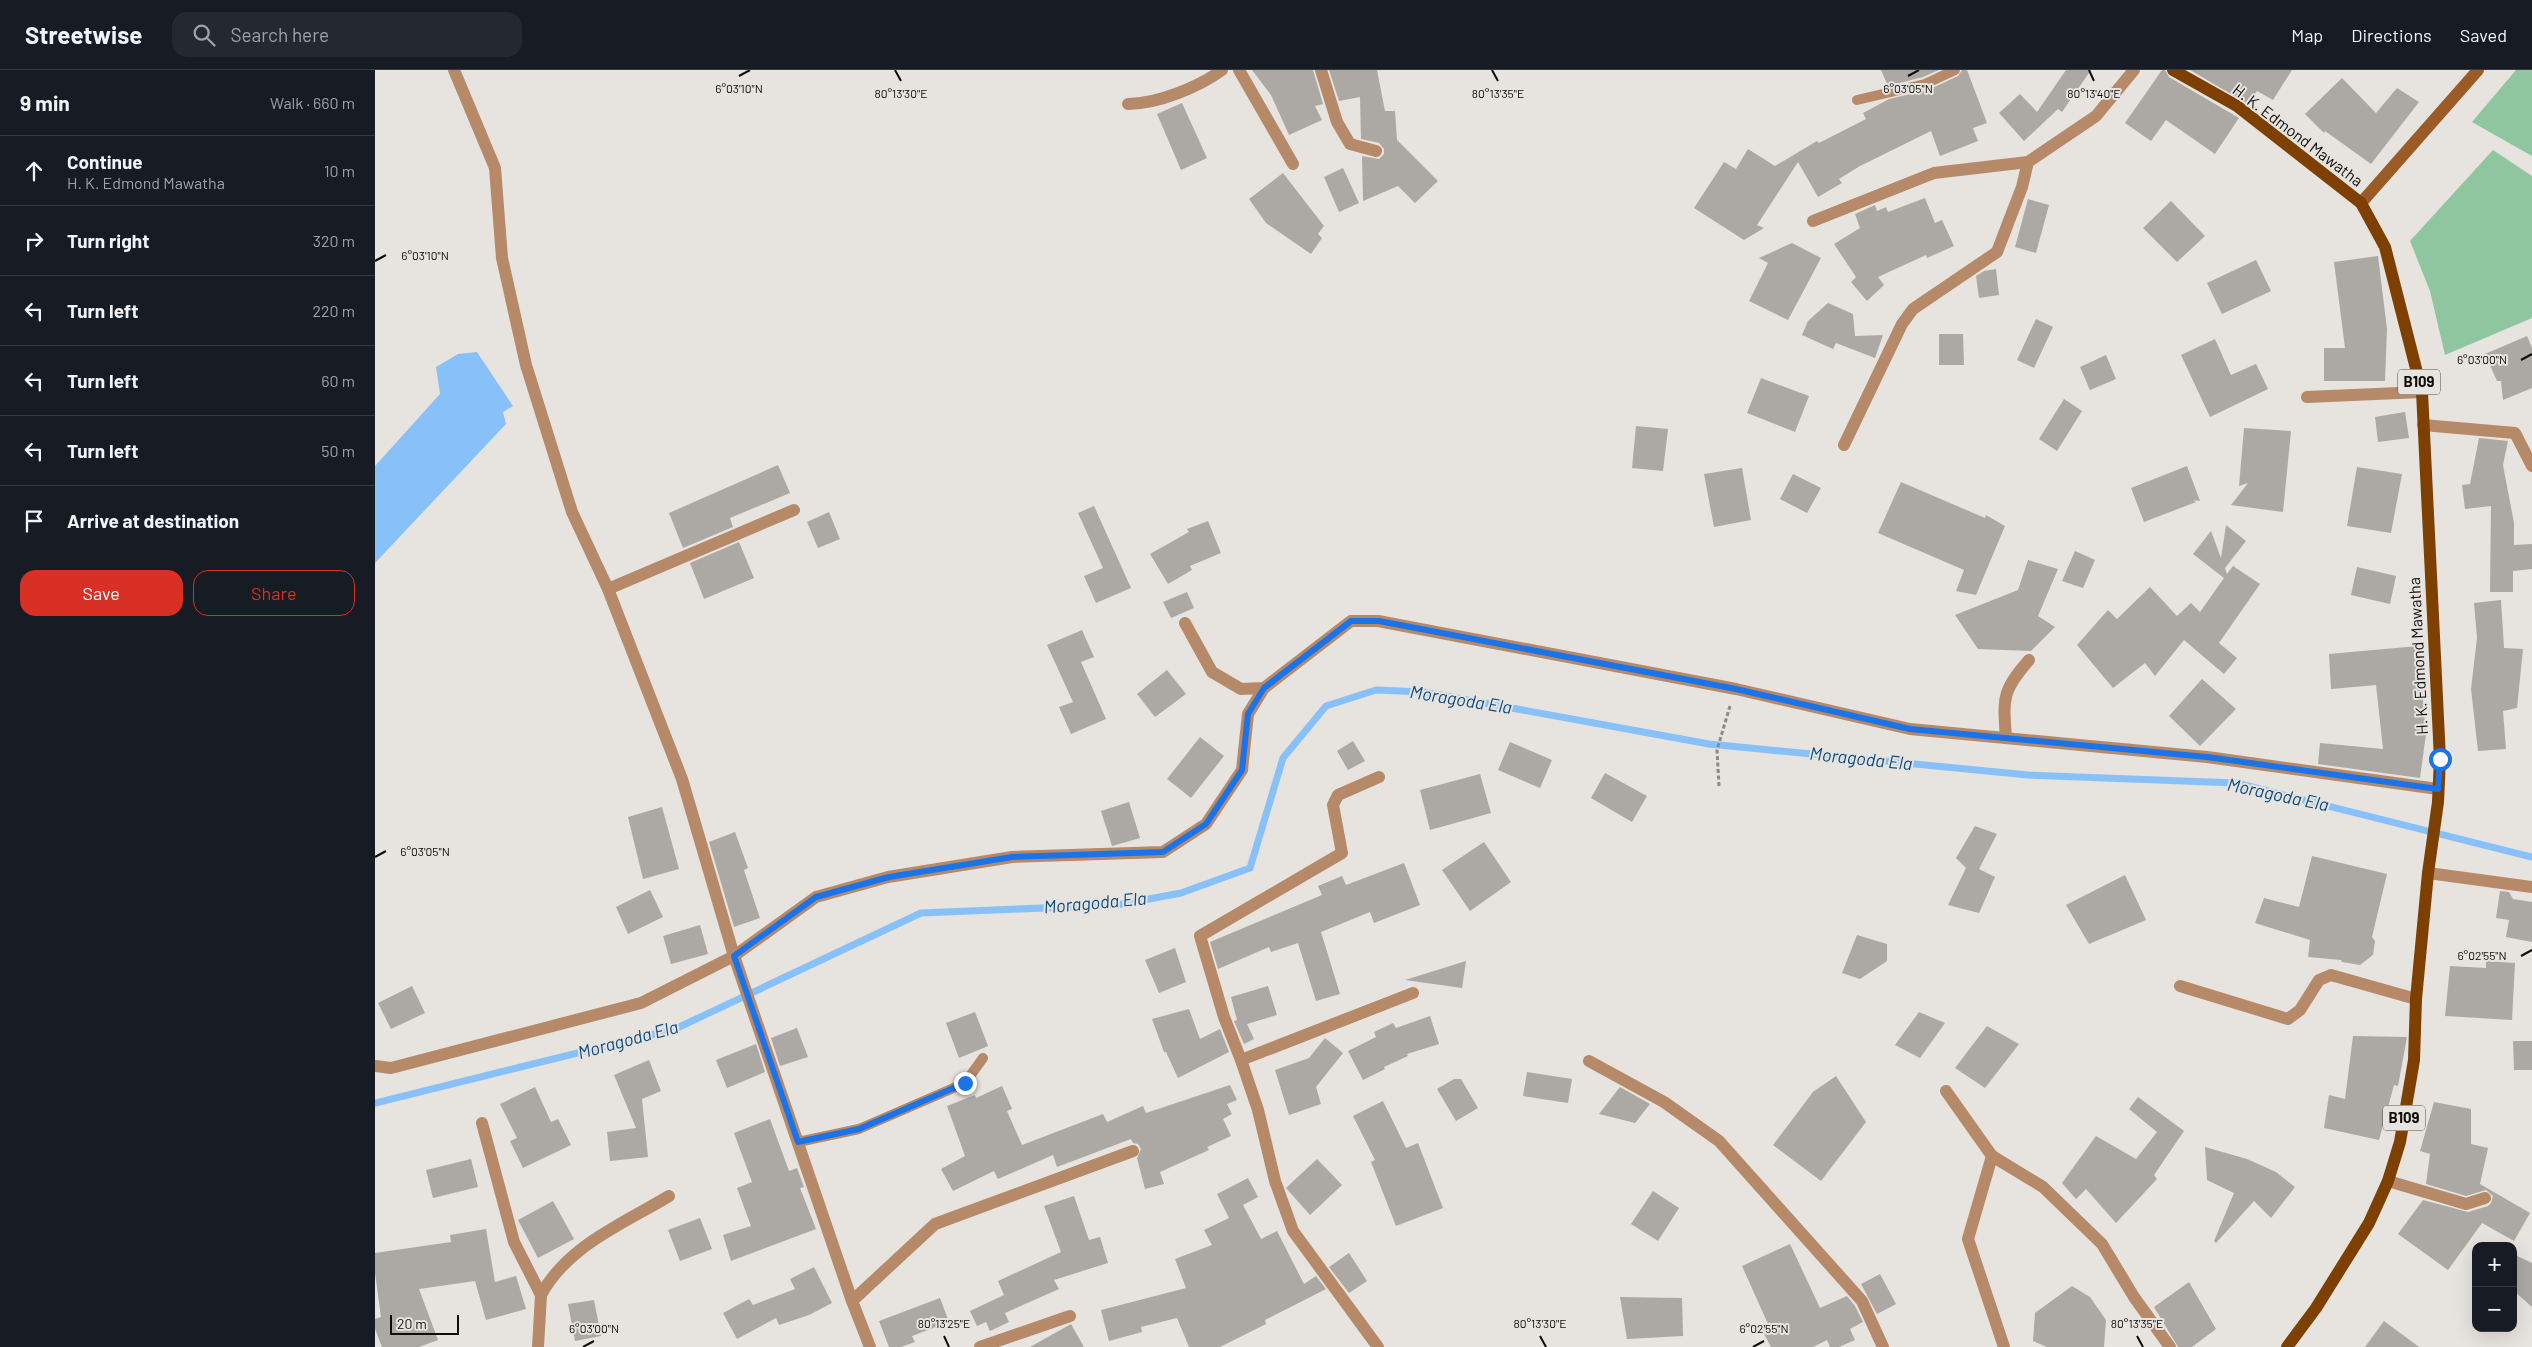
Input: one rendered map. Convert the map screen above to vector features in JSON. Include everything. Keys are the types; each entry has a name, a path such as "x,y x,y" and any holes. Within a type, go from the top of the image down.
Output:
{"main road":[{"name":"H. K. Edmond Mawatha","path":"2173,70 2237,106 2361,203 2385,247 2422,392 2440,759 2438,802 2428,874 2416,999 2414,1060 2400,1142 2388,1181 2369,1223 2316,1308 2287,1347"},
{"path":"2361,203 2478,70"}],"street":[{"path":"454,70 495,168 502,258 526,365 572,512 608,589 682,779 734,956 870,1347"},
{"path":"1129,104 1145,104 1208,80 1222,70"},
{"path":"1239,70 1293,164"},
{"path":"1321,70 1337,122 1350,144 1376,151"},
{"path":"1813,221 1934,173 2028,162 2096,116 2134,70"},
{"path":"1844,445 1902,324 1913,309 1997,252 2022,187 2028,162"},
{"path":"2307,397 2422,392"},
{"path":"2423,425 2515,433 2532,466"},
{"path":"608,589 794,510"},
{"path":"375,1066 391,1068 641,1003 734,956 816,897 889,877 1012,857 1163,852 1206,824 1242,770 1248,714 1264,688 1351,621 1379,621 1736,689 1910,729 2207,757 2438,789"},
{"path":"1185,623 1212,672 1241,688 1264,688"},
{"path":"2007,738 2004,712 2007,690 2029,660"},
{"path":"1378,1347 1293,1231 1275,1181 1257,1110 1241,1060 1224,1017 1200,936 1342,854 1333,805 1338,795 1379,777"},
{"path":"2428,874 2532,886"},
{"path":"2180,986 2289,1019 2299,1010 2319,980 2331,975 2416,999"},
{"path":"1241,1060 1413,993"},
{"path":"1589,1061 1664,1102 1719,1141 1862,1301 1883,1347"},
{"path":"1946,1091 1992,1156 2043,1187 2102,1244 2133,1297 2170,1347"},
{"path":"481,1123 514,1242 541,1295"},
{"path":"853,1301 935,1224 1133,1151"},
{"path":"1992,1156 1969,1239 2001,1346"},
{"path":"2388,1181 2466,1204 2485,1198"},
{"path":"538,1347 541,1295 547,1284 574,1253 669,1196"},
{"path":"980,1347 1070,1316"}],"lane":[{"path":"1857,100 1925,84 1955,70"},
{"path":"798,1142 859,1129 965,1083 983,1058"}],"path":[{"path":"1719,786 1717,750 1732,699"}],"green space":[{"path":"2516,70 2532,70 2532,156 2472,122"},
{"path":"2493,150 2532,176 2532,318 2445,355 2430,291 2410,241"}],"water":[{"path":"477,352 513,406 503,412 506,424 375,563 375,466 440,394 436,367 458,354"}],"building":[{"path":"1252,70 1313,70 1323,104 1315,106 1322,120 1289,135 1271,95"},
{"path":"1329,70 1377,70 1385,111 1395,111 1397,140 1438,181 1415,203 1398,186 1363,201 1362,156 1379,159 1384,154 1384,149 1379,143 1361,139 1360,97 1339,101"},
{"path":"1881,70 1939,70 1923,77 1888,86"},
{"path":"1962,70 1967,70 1987,123 1973,128 1978,141 1940,156 1931,131 1860,166 1839,179 1842,183 1818,197 1798,162 1757,225 1764,228 1744,240 1694,208 1724,162 1736,169 1748,149 1775,166 1817,141 1819,143 1866,119 1863,113 1889,99 1928,90 1958,76"},
{"path":"2066,70 2091,70 2062,112 2058,109 2024,141 1999,113 2020,94 2037,112"},
{"path":"2162,70 2165,70 2169,77 2239,118 2215,154 2166,120 2151,141 2125,123"},
{"path":"2190,70 2292,70 2273,100 2257,91 2248,104"},
{"path":"2342,78 2376,113 2397,88 2419,102 2371,164 2325,131 2324,133 2305,114"},
{"path":"1182,103 1207,158 1181,170 1157,114"},
{"path":"1343,168 1359,203 1339,212 1324,177"},
{"path":"1283,173 1324,226 1318,234 1322,238 1311,254 1266,223 1249,199"},
{"path":"1925,198 1935,223 1942,220 1954,246 1927,258 1926,255 1878,277 1884,285 1867,301 1851,282 1856,277 1834,244 1860,228 1855,214 1875,205 1877,211 1886,207 1888,212"},
{"path":"2028,199 2049,205 2036,253 2015,247"},
{"path":"2171,201 2205,236 2177,262 2143,228"},
{"path":"1792,243 1821,258 1788,320 1749,301 1768,263 1759,258"},
{"path":"2378,256 2387,329 2385,381 2324,381 2324,348 2345,348 2334,262"},
{"path":"2256,260 2271,291 2222,314 2207,283"},
{"path":"1996,269 1999,295 1979,298 1976,276 1984,271"},
{"path":"1828,303 1853,314 1855,336 1883,335 1875,358 1836,343 1833,349 1802,335 1808,321"},
{"path":"2036,319 2053,327 2034,368 2017,360"},
{"path":"1939,334 1963,334 1964,365 1939,365"},
{"path":"2527,336 2532,348 2532,388 2503,400 2501,381 2497,381 2485,354"},
{"path":"2215,339 2231,375 2256,364 2268,389 2210,417 2181,355"},
{"path":"2106,355 2116,379 2090,390 2080,367"},
{"path":"1761,378 1809,396 1795,432 1747,413"},
{"path":"2064,399 2082,411 2057,451 2039,439"},
{"path":"2405,412 2409,438 2378,442 2375,417"},
{"path":"1636,426 1668,429 1663,471 1632,468"},
{"path":"2244,428 2291,431 2283,512 2231,505 2248,483 2239,486"},
{"path":"2479,438 2508,441 2503,465 2514,523 2514,545 2532,544 2532,569 2513,571 2513,592 2490,592 2491,506 2465,509 2462,485 2470,484"},
{"path":"778,465 790,493 730,518 733,527 683,548 669,513"},
{"path":"2187,466 2200,501 2193,500 2196,502 2144,522 2131,488"},
{"path":"2357,467 2402,474 2391,533 2347,526"},
{"path":"1742,468 1751,520 1714,527 1704,474"},
{"path":"1793,474 1821,488 1807,513 1780,499"},
{"path":"1901,482 1985,518 1986,515 2005,526 1976,595 1956,591 1964,570 1878,533"},
{"path":"1094,506 1131,588 1096,603 1084,576 1103,568 1078,513"},
{"path":"829,512 840,539 818,548 807,522"},
{"path":"1208,521 1221,553 1190,566 1192,570 1168,584 1150,554 1189,532 1187,529"},
{"path":"2226,525 2246,541 2225,568 2227,574 2233,566 2260,584 2219,643 2237,658 2224,674 2184,640 2155,676 2145,663 2113,688 2077,645 2108,610 2117,619 2150,587 2177,616 2191,603 2200,612 2224,578 2193,554 2211,531 2221,558"},
{"path":"739,542 754,578 704,599 690,563"},
{"path":"2075,551 2095,560 2083,588 2062,581"},
{"path":"2028,560 2058,569 2038,616 2055,627 2031,651 1978,649 1955,615 2018,590"},
{"path":"2357,567 2396,576 2390,604 2351,595"},
{"path":"1187,592 1194,608 1171,618 1163,602"},
{"path":"2501,600 2504,648 2523,649 2517,708 2503,711 2506,749 2478,751 2471,689 2477,638 2474,603"},
{"path":"1082,630 1094,657 1081,662 1106,719 1071,734 1059,707 1073,702 1047,645"},
{"path":"2418,646 2426,734 2420,778 2318,764 2320,743 2383,749 2376,685 2331,689 2329,654"},
{"path":"1167,670 1186,694 1155,717 1137,694"},
{"path":"2202,679 2236,709 2200,746 2169,716"},
{"path":"1200,737 1224,756 1191,798 1167,779"},
{"path":"1353,741 1365,761 1348,770 1337,751"},
{"path":"1510,742 1552,760 1540,788 1498,770"},
{"path":"1605,773 1647,796 1632,822 1591,798"},
{"path":"1480,774 1491,813 1430,830 1420,790"},
{"path":"1129,802 1140,838 1112,846 1101,811"},
{"path":"662,807 679,869 643,879 628,817"},
{"path":"1975,826 1997,834 1979,869 1995,877 1979,913 1948,905 1966,868 1956,858"},
{"path":"735,832 748,868 744,870 760,918 734,927 709,842"},
{"path":"1484,842 1511,882 1470,911 1442,870"},
{"path":"2312,856 2387,874 2372,937 2375,941 2373,955 2360,965 2342,962 2341,960 2308,957 2310,940 2255,923 2264,898 2299,907"},
{"path":"1404,863 1420,905 1374,923 1370,912 1321,932 1340,994 1316,1001 1298,943 1271,952 1269,947 1218,969 1210,942 1322,895 1318,886 1342,876 1346,885"},
{"path":"2125,875 2146,920 2089,944 2066,905"},
{"path":"650,890 663,917 628,934 616,907"},
{"path":"2500,891 2509,892 2513,899 2532,902 2532,942 2506,937 2509,920 2496,918"},
{"path":"700,925 708,954 671,964 663,936"},
{"path":"1857,935 1887,944 1887,961 1860,979 1842,973"},
{"path":"1175,948 1186,982 1159,993 1145,960"},
{"path":"1466,961 1462,988 1405,980"},
{"path":"2486,961 2515,963 2512,1020 2445,1016 2450,966 2486,968"},
{"path":"412,986 425,1013 391,1029 378,1003"},
{"path":"1268,986 1277,1015 1247,1024 1254,1039 1244,1044 1234,1021 1237,1020 1231,997"},
{"path":"1189,1009 1200,1039 1220,1029 1229,1052 1178,1078 1166,1052 1164,1052 1152,1019"},
{"path":"975,1012 988,1046 959,1058 946,1023"},
{"path":"1919,1012 1945,1023 1920,1058 1895,1045"},
{"path":"1430,1016 1439,1044 1407,1054 1408,1056 1384,1067 1385,1069 1363,1080 1348,1051 1376,1037 1374,1032 1393,1023 1396,1028"},
{"path":"1987,1026 2019,1044 1985,1088 1955,1068"},
{"path":"797,1028 808,1057 780,1066 771,1038"},
{"path":"2353,1036 2407,1037 2398,1086 2394,1085 2379,1140 2324,1128 2329,1095 2345,1099"},
{"path":"1325,1038 1343,1053 1316,1087 1321,1104 1289,1115 1275,1070 1309,1058"},
{"path":"2513,1041 2532,1041 2532,1070 2514,1070"},
{"path":"756,1044 765,1072 727,1088 716,1060"},
{"path":"649,1060 661,1091 642,1099 648,1157 610,1161 607,1132 636,1128 614,1075"},
{"path":"1527,1072 1572,1079 1568,1103 1523,1096"},
{"path":"1836,1076 1866,1122 1821,1181 1773,1145 1813,1092"},
{"path":"1454,1079 1461,1079 1478,1108 1456,1121 1437,1089"},
{"path":"1230,1085 1237,1100 1227,1104 1232,1114 1223,1119 1231,1136 1207,1147 1209,1150 1160,1172 1164,1184 1145,1189 1137,1158 1141,1149 1131,1139 1057,1167 1053,1155 998,1179 994,1171 953,1191 941,1169 965,1156 947,1106 975,1095 976,1098 1002,1086 1012,1109 1007,1111 1022,1145 1103,1114 1107,1122 1143,1106 1146,1113"},
{"path":"535,1087 551,1122 558,1119 571,1145 523,1168 510,1141 517,1138 500,1104"},
{"path":"1620,1087 1650,1104 1635,1123 1599,1114"},
{"path":"2138,1097 2184,1131 2154,1175 2157,1179 2116,1223 2086,1189 2076,1199 2062,1183 2096,1136 2136,1159 2157,1132 2129,1109"},
{"path":"1383,1101 1406,1148 1418,1143 1443,1208 1396,1226 1371,1162 1375,1160 1353,1116"},
{"path":"2434,1102 2471,1109 2471,1144 2488,1148 2480,1184 2530,1213 2514,1241 2482,1223 2448,1270 2398,1234 2423,1200 2468,1212 2488,1206 2493,1196 2486,1190 2466,1196 2426,1184 2430,1154 2420,1151"},
{"path":"770,1119 789,1171 797,1168 804,1187 800,1188 816,1229 731,1261 723,1235 751,1226 737,1188 752,1182 734,1133"},
{"path":"2205,1147 2247,1159 2276,1172 2295,1187 2271,1218 2254,1201 2216,1243 2214,1241 2234,1193 2207,1180"},
{"path":"471,1159 478,1187 433,1198 426,1170"},
{"path":"1317,1159 1342,1185 1310,1215 1286,1188"},
{"path":"1248,1178 1258,1197 1243,1205 1261,1239 1277,1231 1304,1284 1316,1276 1326,1289 1265,1320 1266,1324 1220,1347 1189,1347 1177,1318 1141,1327 1142,1332 1109,1341 1101,1310 1186,1288 1175,1259 1212,1245 1204,1230 1229,1218 1217,1194"},
{"path":"1653,1191 1679,1208 1658,1241 1631,1224"},
{"path":"1074,1196 1089,1240 1100,1237 1108,1263 1054,1280 1059,1289 1005,1313 1009,1322 990,1331 986,1322 977,1326 970,1311 1004,1295 998,1281 1061,1252 1044,1206"},
{"path":"553,1201 574,1239 538,1258 518,1220"},
{"path":"700,1218 712,1249 680,1261 668,1230"},
{"path":"486,1229 495,1282 516,1276 526,1309 486,1320 475,1281 419,1289 438,1340 419,1347 382,1347 375,1329 375,1319 381,1317 375,1273 375,1253 451,1242 450,1235"},
{"path":"1790,1244 1820,1308 1847,1296 1855,1306 1863,1322 1850,1329 1855,1340 1839,1347 1830,1347 1827,1340 1813,1347 1771,1347 1761,1328 1768,1324 1742,1266"},
{"path":"1349,1253 1367,1281 1349,1293 1329,1267"},
{"path":"2517,1256 2532,1263 2532,1307 2517,1294"},
{"path":"814,1267 832,1303 809,1315 779,1325 776,1318 737,1339 723,1313 749,1299 753,1305 795,1289 790,1279"},
{"path":"1880,1274 1896,1304 1877,1314 1861,1284"},
{"path":"2189,1282 2216,1329 2192,1347 2178,1347 2154,1307"},
{"path":"2072,1286 2090,1297 2106,1320 2104,1347 2047,1347 2033,1341 2035,1313"},
{"path":"1620,1297 1682,1298 1683,1336 1627,1339"},
{"path":"940,1298 949,1322 912,1336 915,1342 901,1347 889,1347 879,1321"},
{"path":"594,1300 601,1336 575,1341 568,1304"},
{"path":"2384,1321 2419,1347 2365,1347"},
{"path":"1071,1324 1084,1347 1030,1347"}],"waterway":[{"name":"Moragoda Ela","path":"375,1103 675,1029 921,913 1117,905 1181,893 1250,868 1283,758 1326,706 1376,690 1424,692 1709,744 2028,775 2236,783 2532,857"}],"route":[{"path":"965,1083 859,1129 798,1142 734,956 816,897 889,877 1012,857 1163,852 1206,824 1242,770 1248,714 1264,688 1351,621 1379,621 1736,689 1910,729 2207,757 2438,789 2440,759"}]}
